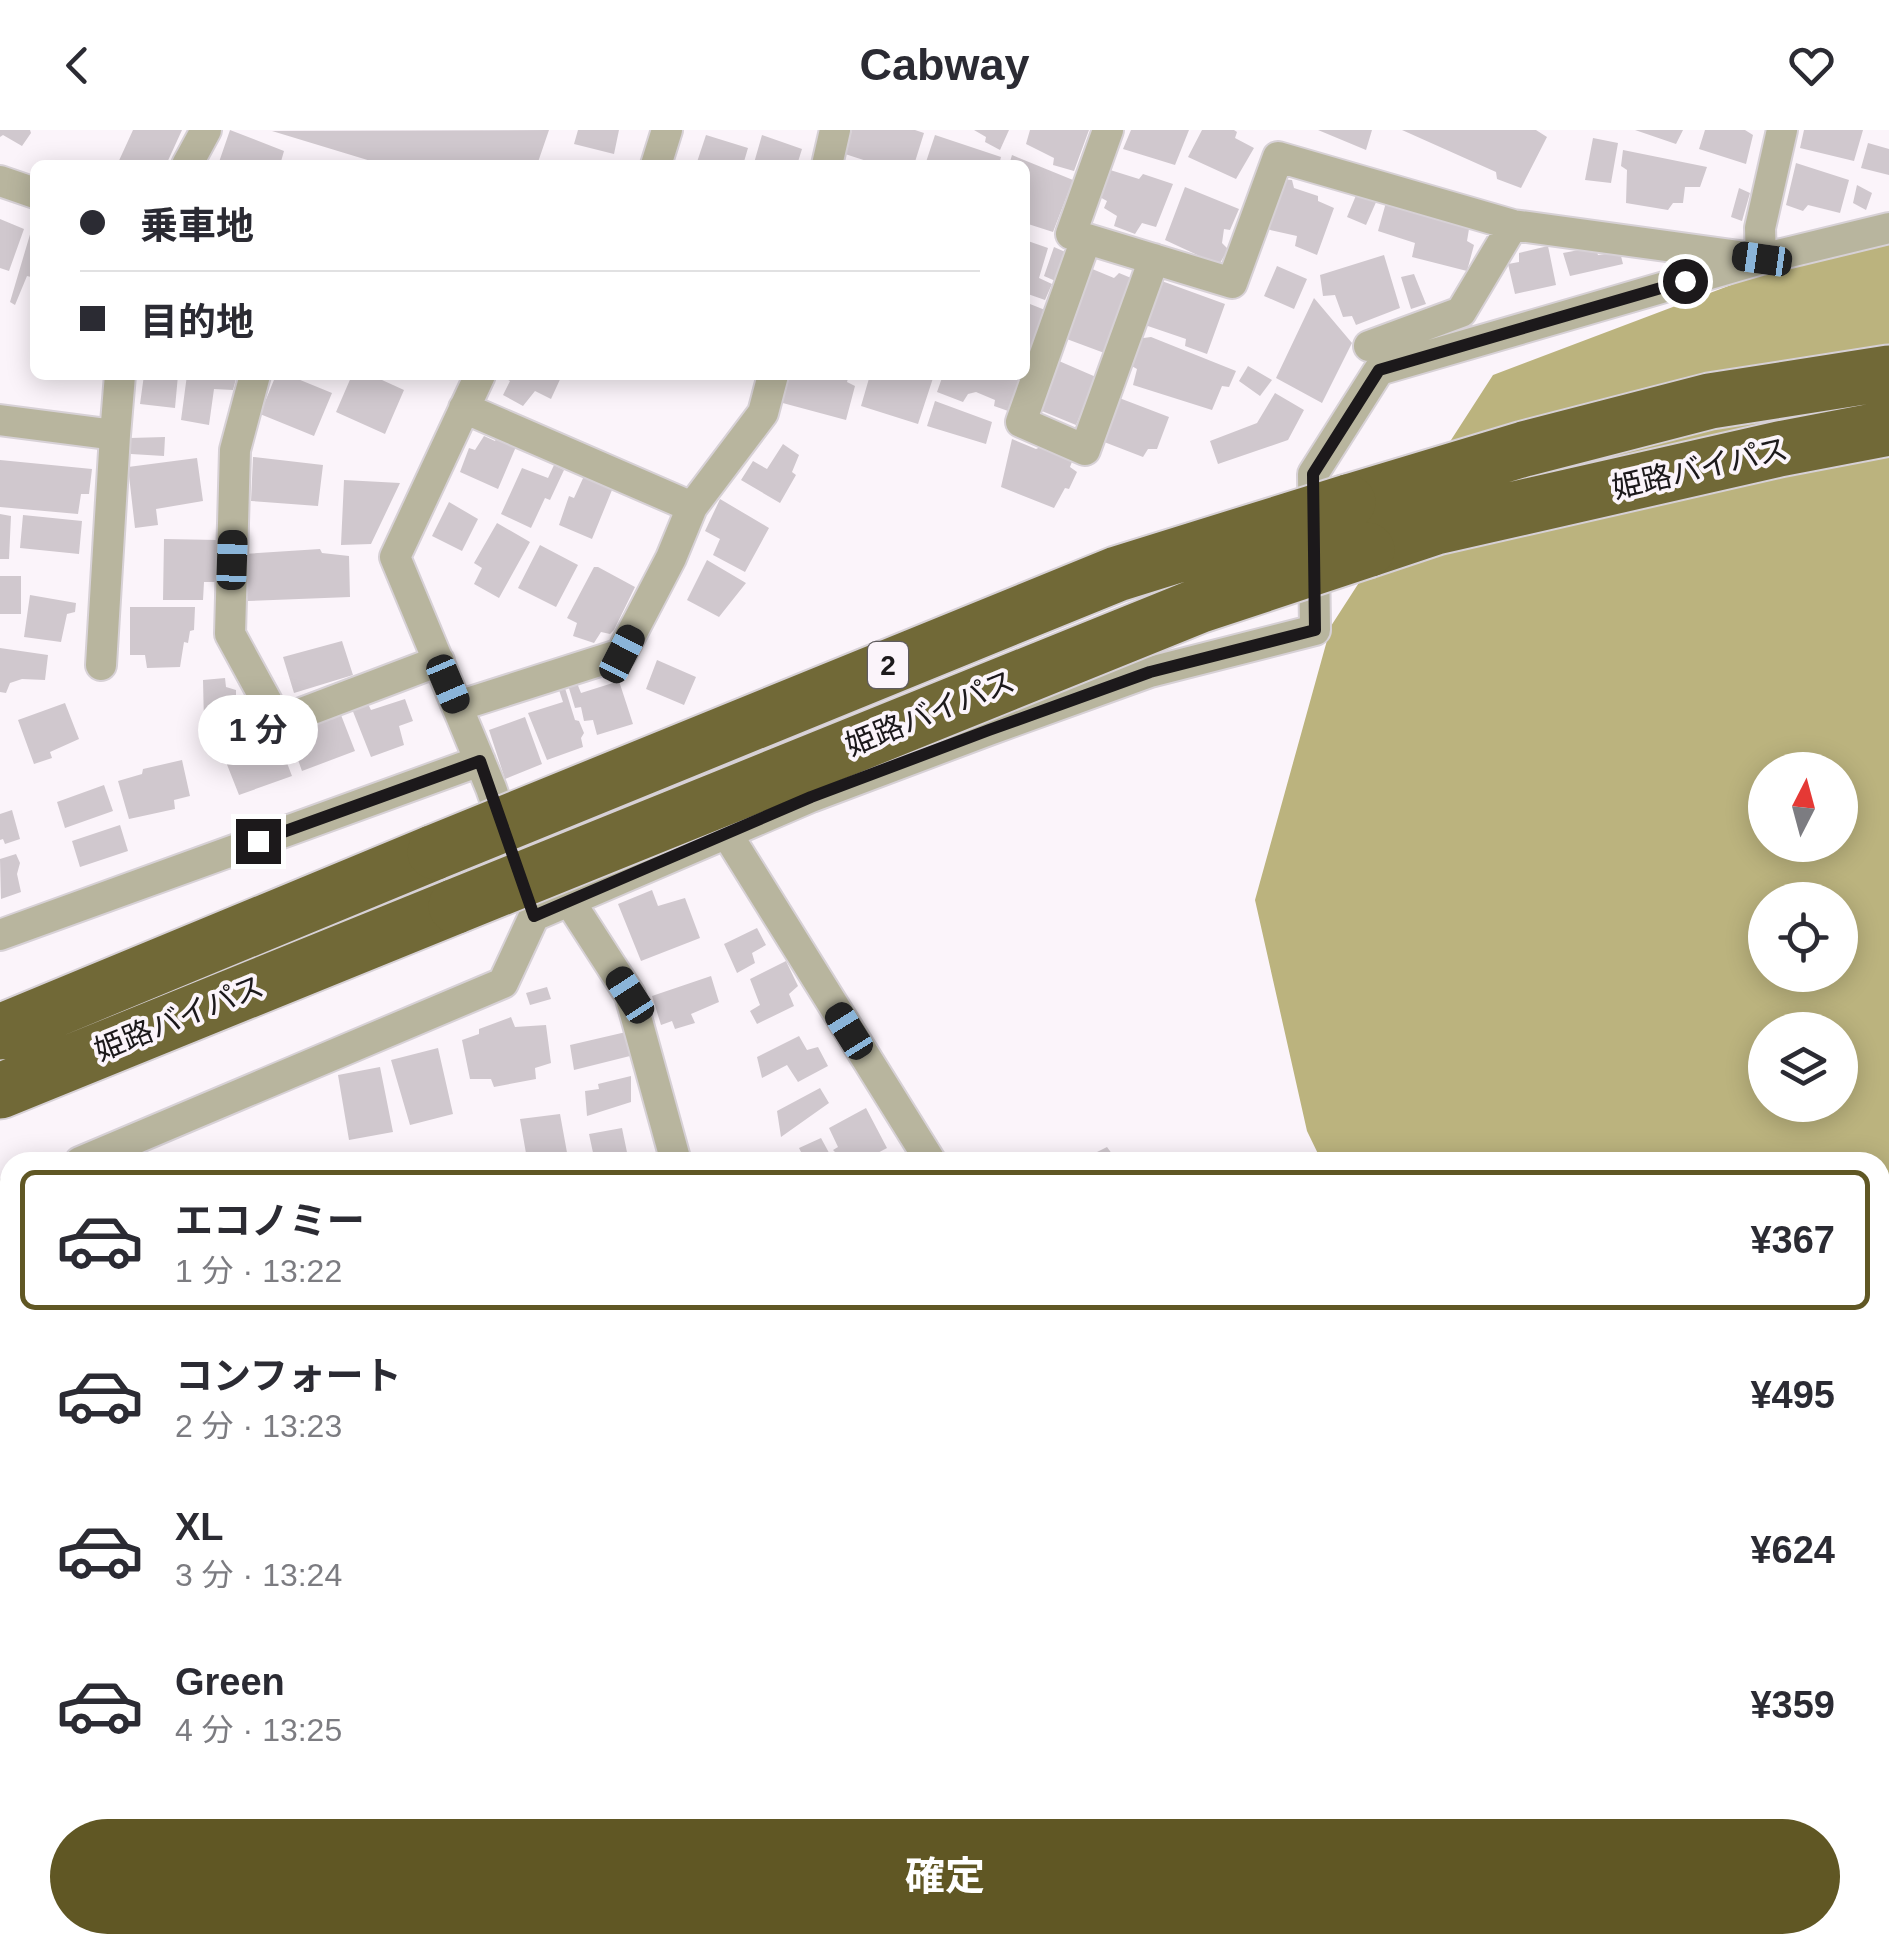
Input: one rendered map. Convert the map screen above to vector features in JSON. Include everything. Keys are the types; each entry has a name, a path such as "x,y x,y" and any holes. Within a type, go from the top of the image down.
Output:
{"highway":[{"name":"姫路バイパス","path":"0,1091 1198,606 1524,449 1710,401 1889,373"},
{"name":"姫路バイパス","path":"0,1032 1116,574 1358,526 1436,528 1779,449 1889,428"},
{"path":"1436,528 1889,464"}],"street":[{"path":"190,160 206,130"},
{"path":"657,160 666,130"},
{"path":"828,160 835,130"},
{"path":"1108,130 1071,234 1232,283 1282,144 1513,224 1762,259"},
{"path":"1762,259 1760,228 1782,130"},
{"path":"0,181 30,191"},
{"path":"1369,346 1461,312 1513,224"},
{"path":"104,1152 503,983 534,916 811,797 1150,672 1315,630 1313,474 1379,370 1762,259 1889,228"},
{"path":"1086,238 1021,422 1085,450 1154,259"},
{"path":"102,666 120,380"},
{"path":"255,380 236,450 230,634 278,722 439,661"},
{"path":"478,380 395,557 480,761 534,916"},
{"path":"458,706 622,654 692,507 763,412 772,380"},
{"path":"464,408 692,507"},
{"path":"0,420 115,435"},
{"path":"0,935 480,761"},
{"path":"727,834 925,1152"},
{"path":"570,902 630,995 673,1152"}],"shaded area":[{"path":"1889,244 1889,1152 1317,1152 1307,1131 1255,900 1331,626 1493,375 1829,248"}],"building":[{"path":"0,130 31,133 22,146 0,137"},
{"path":"133,130 182,130 168,160 119,160"},
{"path":"230,130 284,151 281,160 220,160"},
{"path":"549,130 539,160 368,160 272,131"},
{"path":"578,130 619,130 614,154 574,144"},
{"path":"852,130 924,133 916,160 864,160 845,154"},
{"path":"974,130 1009,130 1000,150"},
{"path":"1030,130 1089,130 1074,171 1053,165 1054,158 1026,144"},
{"path":"1131,130 1189,130 1175,165 1123,149"},
{"path":"1202,130 1234,130 1235,138 1254,148 1236,179 1188,157"},
{"path":"1318,130 1372,130 1366,150"},
{"path":"1402,130 1536,130 1547,137 1521,188 1497,179 1496,172"},
{"path":"1635,130 1683,130 1676,144"},
{"path":"1705,130 1745,130 1753,135 1746,164 1699,149"},
{"path":"1804,130 1863,130 1854,161 1800,148"},
{"path":"706,135 748,148 744,160 698,160"},
{"path":"762,135 802,149 799,160 755,160"},
{"path":"935,135 1001,157 1000,160 927,160"},
{"path":"1593,138 1618,143 1611,183 1585,180"},
{"path":"1868,143 1889,149 1889,175 1861,168"},
{"path":"1623,150 1707,167 1700,187 1685,187 1683,203 1673,203 1668,210 1626,203"},
{"path":"1030,162 1073,180 1053,232 1030,225"},
{"path":"1796,163 1849,180 1840,213 1808,205 1803,211 1786,205"},
{"path":"1107,169 1139,179 1143,174 1173,184 1156,227 1142,223 1135,234 1114,226 1117,216 1104,208 1107,201 1096,195"},
{"path":"1283,179 1292,180 1294,188 1318,196 1318,201 1334,208 1317,255 1295,246 1297,236 1266,229"},
{"path":"1857,185 1872,193 1866,210 1853,203"},
{"path":"1185,187 1239,209 1230,230 1224,229 1222,243 1228,249 1219,265 1165,240"},
{"path":"1739,188 1750,193 1742,221 1731,217"},
{"path":"1357,193 1377,200 1366,225 1347,217"},
{"path":"1387,199 1470,223 1467,241 1474,245 1467,271 1412,257 1415,243 1378,231"},
{"path":"0,219 24,229 9,271 0,268"},
{"path":"30,234 30,277 27,276 15,305 10,302"},
{"path":"1030,242 1048,248 1039,278 1052,284 1045,300 1030,295"},
{"path":"1548,246 1556,285 1515,294 1508,264 1519,262 1519,253"},
{"path":"1054,247 1072,255 1060,283 1044,276"},
{"path":"1595,247 1598,255 1620,252 1623,264 1570,276 1563,253"},
{"path":"1384,255 1400,308 1356,325 1352,316 1343,317 1335,295 1323,296 1320,275"},
{"path":"1085,266 1114,278 1119,273 1136,280 1107,354 1064,338"},
{"path":"1277,266 1307,279 1294,309 1264,296"},
{"path":"1414,274 1426,304 1411,309 1401,277"},
{"path":"1159,280 1225,304 1207,354 1185,346 1186,339 1142,324"},
{"path":"1314,298 1352,343 1322,403 1276,378"},
{"path":"1030,304 1045,310 1030,348"},
{"path":"1151,337 1236,371 1229,387 1222,386 1212,410 1133,385 1137,369 1128,364 1136,339"},
{"path":"1052,358 1096,377 1076,425 1037,409"},
{"path":"1248,366 1272,380 1260,396 1239,381"},
{"path":"143,380 178,380 175,408 140,404"},
{"path":"186,380 236,380 233,390 214,389 209,425 181,420"},
{"path":"274,380 300,380 332,393 314,436 260,414"},
{"path":"350,380 382,380 404,390 385,434 336,412"},
{"path":"560,380 551,399 535,391 523,406 503,395 510,381"},
{"path":"786,380 848,380 855,386 846,420 779,402"},
{"path":"869,380 932,380 918,424 861,406"},
{"path":"941,380 1022,380 1011,412 994,406 995,400 976,392 968,394 963,402 937,392"},
{"path":"1275,393 1304,410 1288,440 1218,464 1210,441 1257,423"},
{"path":"1114,396 1169,417 1157,449 1148,449 1143,457 1099,440"},
{"path":"935,401 992,422 986,444 927,426"},
{"path":"499,433 518,442 498,489 460,472 469,448 475,450 484,436 495,441"},
{"path":"165,437 164,456 131,454 130,438"},
{"path":"1012,439 1036,449 1045,445 1073,459 1070,467 1077,472 1054,508 1001,487"},
{"path":"783,444 799,455 792,472 796,475 780,503 741,480 753,461 767,469"},
{"path":"253,457 323,465 318,506 251,501"},
{"path":"197,458 203,501 156,509 158,525 135,528 128,467"},
{"path":"0,460 92,469 89,494 81,494 78,514 0,507"},
{"path":"554,465 564,470 531,528 501,514 522,468 548,478"},
{"path":"584,476 612,490 592,539 559,525 569,496 574,498"},
{"path":"344,480 400,483 371,544 341,545"},
{"path":"720,499 769,528 745,572 713,555 720,539 705,531"},
{"path":"449,502 478,519 462,551 432,536"},
{"path":"0,514 11,516 9,559 0,559"},
{"path":"23,515 82,521 79,554 20,548"},
{"path":"497,523 530,542 499,598 474,584 482,568 474,563"},
{"path":"164,539 218,540 216,582 204,582 203,600 163,600"},
{"path":"540,545 578,565 556,607 518,588"},
{"path":"320,549 322,553 349,556 350,597 248,601 244,554"},
{"path":"707,560 746,583 719,617 687,600"},
{"path":"594,567 635,587 614,630 610,634 601,632 594,643 573,636 577,623 567,618"},
{"path":"0,576 21,576 21,614 0,614"},
{"path":"30,595 76,603 75,612 67,614 61,642 24,637"},
{"path":"130,607 195,607 194,630 190,631 188,643 184,642 180,667 147,668 145,655 130,655"},
{"path":"342,641 353,675 294,693 283,657"},
{"path":"0,648 48,655 45,680 22,679 10,683 6,693 0,692"},
{"path":"657,660 696,677 684,705 646,689"},
{"path":"225,678 226,687 236,690 236,706 211,709 208,728 204,724 203,680"},
{"path":"619,681 633,724 597,735 593,720 584,721 581,707 575,708 568,685 577,683 581,693"},
{"path":"564,685 575,720 584,733 583,747 547,760 528,713 563,702 558,687"},
{"path":"405,699 413,721 399,726 404,745 371,757 352,709 368,704 371,710"},
{"path":"65,703 79,739 50,752 52,758 34,764 18,720"},
{"path":"341,715 355,751 302,771 289,735"},
{"path":"525,717 542,764 505,779 489,730"},
{"path":"279,742 292,776 239,795 226,762"},
{"path":"182,760 190,796 174,800 175,809 129,819 118,781 142,774 143,769"},
{"path":"104,785 113,811 65,828 57,802"},
{"path":"12,810 20,839 5,844 0,840 0,814"},
{"path":"120,825 128,851 80,867 72,841"},
{"path":"16,854 21,892 1,899 0,859"},
{"path":"652,890 658,906 685,898 700,938 641,961 618,904"},
{"path":"757,928 766,945 752,953 755,963 737,973 724,944"},
{"path":"786,961 798,986 789,994 794,1006 757,1024 750,1011 760,1005 750,979"},
{"path":"711,976 719,1002 691,1014 695,1023 675,1029 672,1021 661,1025 652,996"},
{"path":"547,987 551,999 530,1005 526,993"},
{"path":"511,1017 515,1027 546,1025 551,1063 535,1068 536,1079 494,1087 491,1079 470,1079 462,1040"},
{"path":"626,1032 630,1056 574,1070 570,1045"},
{"path":"799,1036 807,1050 818,1047 828,1066 798,1082 787,1065 762,1078 757,1057"},
{"path":"438,1048 453,1114 410,1125 391,1060"},
{"path":"380,1067 393,1132 349,1140 338,1075"},
{"path":"631,1076 631,1102 587,1116 585,1091"},
{"path":"820,1088 829,1103 781,1137 777,1111"},
{"path":"866,1108 887,1148 880,1152 835,1152 838,1147 829,1128"},
{"path":"560,1114 567,1152 526,1152 520,1119"},
{"path":"622,1128 627,1152 593,1152 589,1134"},
{"path":"821,1138 829,1152 801,1152 799,1148"}],"route":[{"path":"258,841 480,761 534,916 811,797 989,730 1150,672 1315,630 1313,474 1379,370 1685,281"}]}
